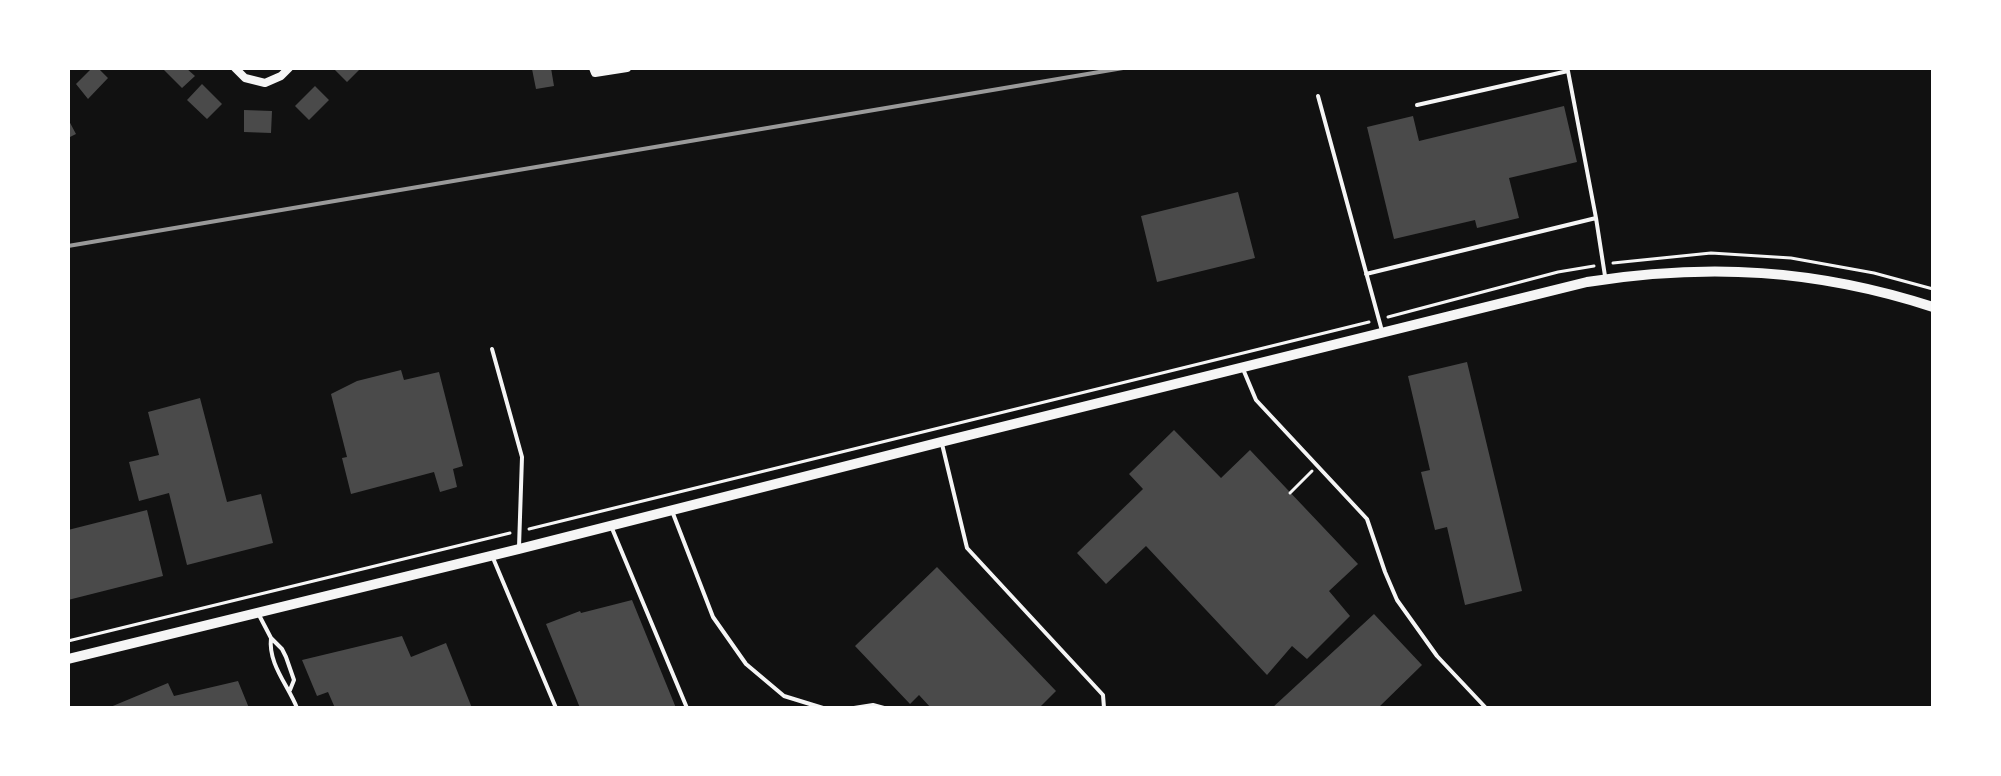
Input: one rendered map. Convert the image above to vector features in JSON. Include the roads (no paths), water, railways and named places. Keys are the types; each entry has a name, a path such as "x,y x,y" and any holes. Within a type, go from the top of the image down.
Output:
{"street":[{"path":"235,68 245,78 265,83 281,76 289,68"},
{"path":"594,71 627,68"},
{"path":"68,659 492,556 1382,331 1606,279 1676,271 1779,273 1889,293 1933,307"}],"lane":[{"path":"1417,105 1568,71 1606,279"},
{"path":"1318,96 1382,331"},
{"path":"1366,274 1596,218"},
{"path":"492,349 522,457 519,549"},
{"path":"1242,366 1256,400 1367,519 1397,600 1437,656 1486,708"},
{"path":"941,442 967,548 1103,695 1104,708"},
{"path":"672,510 713,617 746,664 784,696 823,708"},
{"path":"611,526 687,708"},
{"path":"492,556 556,708"},
{"path":"258,613 271,638 282,649 292,672 294,680 290,690"},
{"path":"271,638 269,649 297,708"},
{"path":"854,708 873,705 884,708"}],"railway":[{"path":"68,246 1123,68"}]}
